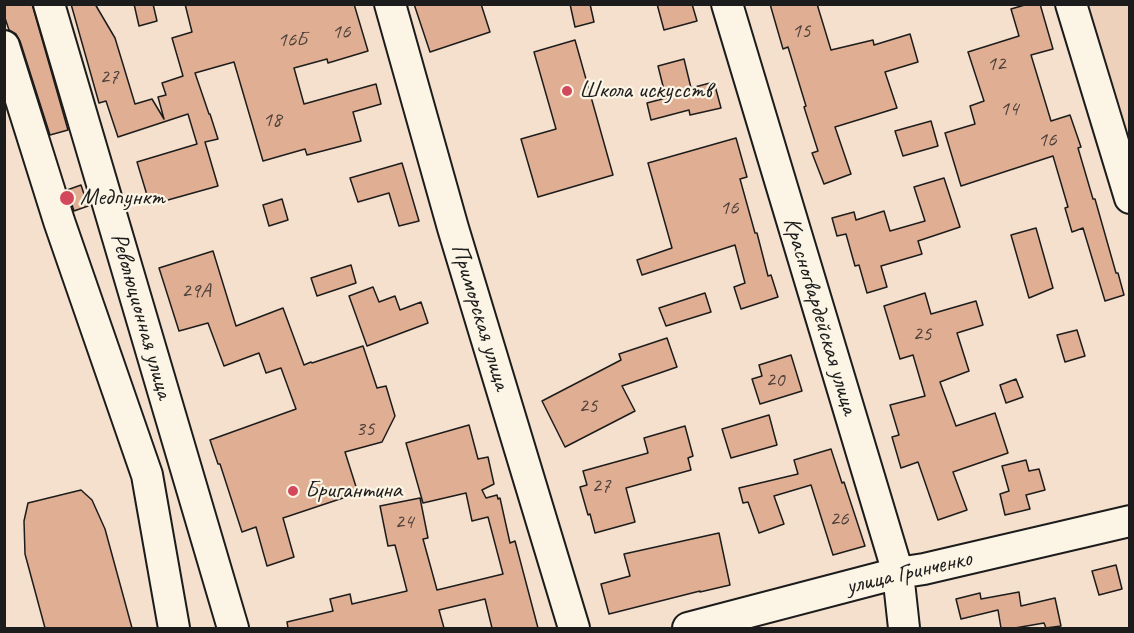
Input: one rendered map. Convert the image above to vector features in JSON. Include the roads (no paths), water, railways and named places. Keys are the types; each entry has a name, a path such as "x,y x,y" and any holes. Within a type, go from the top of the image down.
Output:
{"street":[{"name":"Революционная улица","path":"49,4 233,628"},
{"name":"Приморская улица","path":"390,4 453,228 574,628"},
{"name":"Красногвардейская улица","path":"727,4 898,573 904,628"},
{"path":"1071,4 1130,198"},
{"name":"Революционная улица","path":"4,46 59,221 147,475 174,628"},
{"name":"улица Гринченко","path":"688,628 898,573 924,570 1130,520"}],"place":[{"name":"Школа искусств","path":"567,91"},
{"name":"Медпункт","path":"67,198"},
{"name":"Бригантина","path":"293,491"}]}
